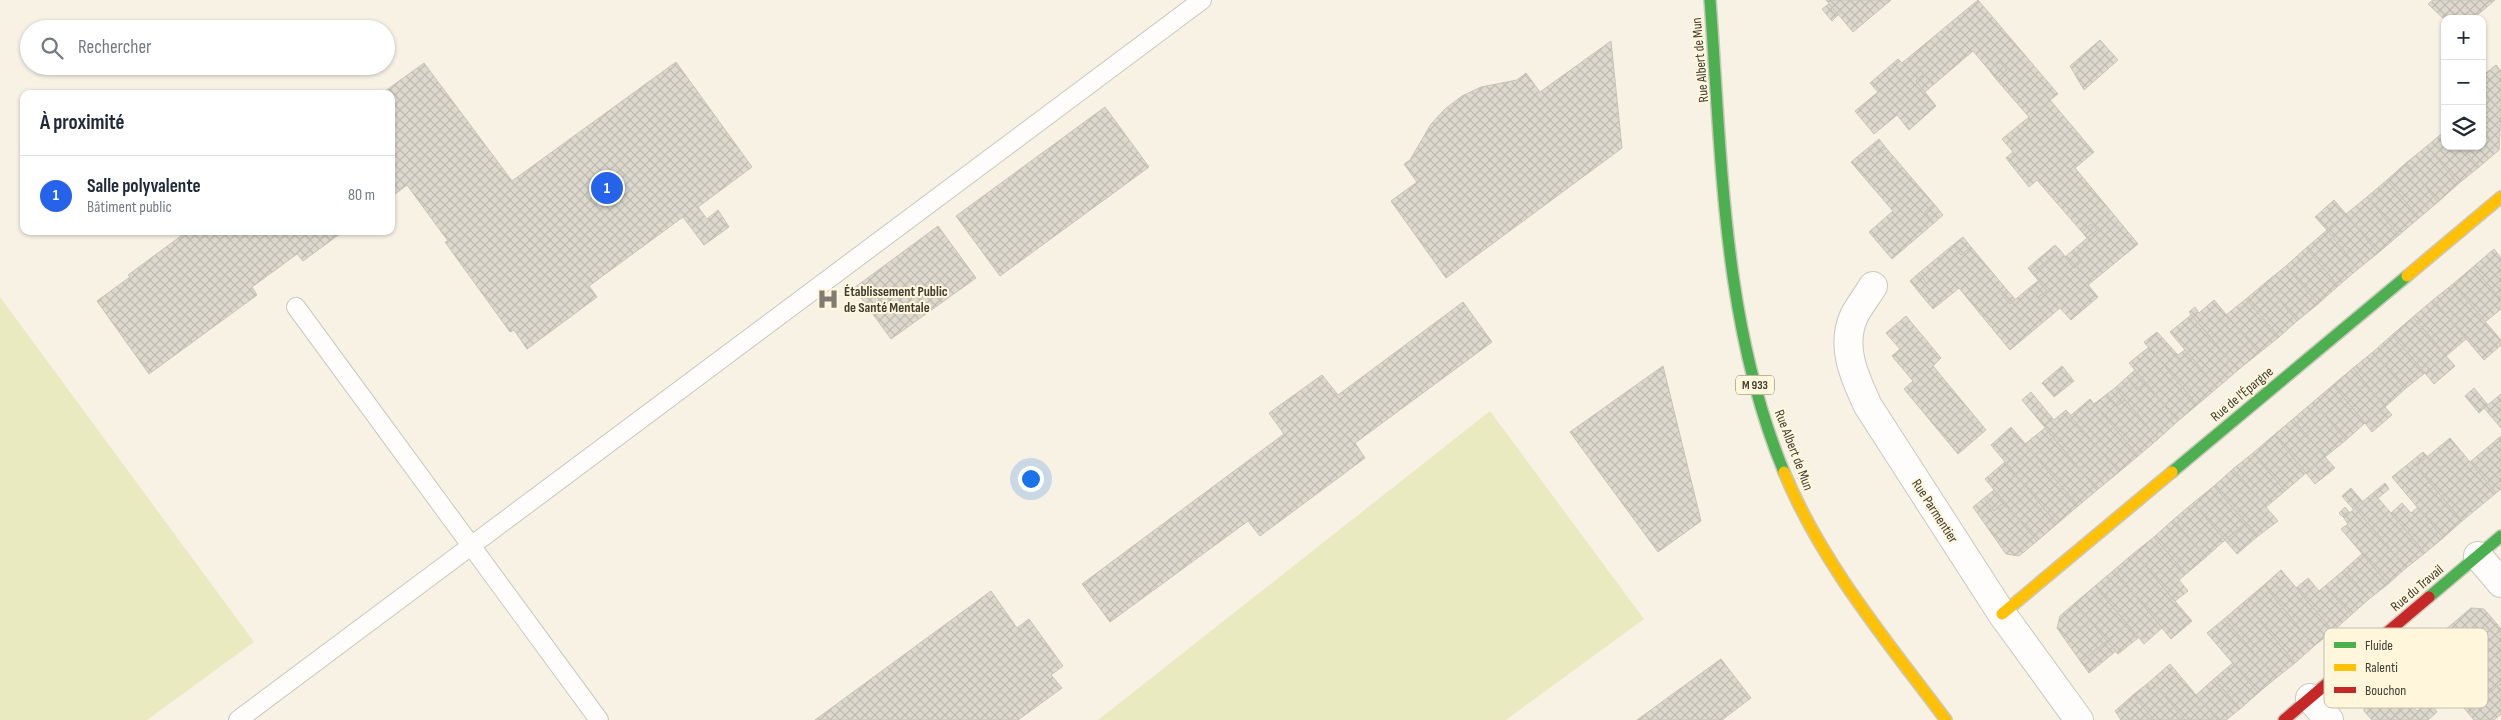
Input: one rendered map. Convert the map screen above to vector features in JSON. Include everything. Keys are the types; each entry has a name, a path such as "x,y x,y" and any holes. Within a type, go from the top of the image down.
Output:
{"street":[{"name":"Rue Albert de Mun","path":"1710,0 1729,253 1735,298 1743,342 1774,447 1793,493 1820,544 1854,597 1946,720"},
{"name":"Rue de l'Épargne","path":"2002,614 2501,197"},
{"name":"Rue Parmentier","path":"1873,286 1854,316 1848,341 1853,373 1868,406 2002,614 2079,720"},
{"name":"Rue du Travail","path":"2393,628 2501,536"},
{"path":"2478,556 2501,583"},
{"name":"Rue du Travail","path":"2284,720 2324,686"},
{"path":"2310,698 2329,720"}],"lane":[{"path":"238,720 1202,0"},
{"path":"296,307 598,720"}],"green space":[{"path":"0,297 254,642 147,720 0,720"},
{"path":"1490,411 1644,619 1506,720 1098,720"}],"building":[{"path":"1826,0 1891,0 1853,32"},
{"path":"1978,0 2058,94 2050,100 2094,152 2075,168 2138,244 2088,285 2098,297 2071,320 2060,308 2010,350 1959,288 1933,309 1918,291 1927,284 1919,273 1953,245 1961,255 1971,247 2007,290 2002,294 2010,304 2029,288 2038,297 2047,291 2032,273 2060,250 2074,268 2082,261 2073,250 2097,230 2091,224 2082,232 2037,180 2029,187 2006,158 2013,152 2002,139 2029,117 1996,79 2007,70 2000,62 1989,70 1973,51 1933,85 1924,74 1916,81 1936,106 1909,130 1897,115 1874,134 1855,111 1878,92 1870,83 1898,59 1902,63"},
{"path":"2433,0 2495,0 2478,15 2441,16 2428,4"},
{"path":"1829,4 1838,15 1832,21 1822,9"},
{"path":"2100,40 2118,60 2084,90 2070,66"},
{"path":"1611,41 1622,148 1446,278 1391,201 1417,182 1404,164 1410,160 1431,124 1445,109 1462,96 1481,87 1517,80 1526,73 1540,92"},
{"path":"676,62 752,167 698,207 707,219 718,210 729,227 704,245 683,217 589,286 597,297 527,349 514,330 510,332 445,242 448,241 407,185 395,194 395,90 387,90 424,63 512,181"},
{"path":"2000,62 2007,70 1996,79 1989,70"},
{"path":"2496,65 2501,71 2501,112 2486,94 2486,73"},
{"path":"1924,74 1933,85 1925,92 1916,81"},
{"path":"2486,96 2501,112 2499,150 2486,134"},
{"path":"1105,107 1149,167 1000,276 956,216"},
{"path":"2441,134 2441,150 2464,150 2479,167 2458,184 2427,146"},
{"path":"2486,134 2499,150 2479,167 2464,150 2486,150"},
{"path":"1879,139 1886,148 1875,156 1868,148"},
{"path":"2427,146 2458,184 2438,202 2406,163"},
{"path":"1868,148 1875,156 1886,148 1934,204 1925,212 1934,223 1892,259 1869,232 1893,211 1851,162"},
{"path":"2406,163 2438,202 2419,218 2387,180"},
{"path":"2387,180 2419,218 2399,235 2367,197"},
{"path":"2367,197 2399,235 2378,253 2346,214"},
{"path":"2334,200 2346,214 2327,230 2315,217"},
{"path":"1934,204 1943,215 1934,223 1925,212"},
{"path":"2346,214 2378,253 2358,269 2327,230"},
{"path":"2091,224 2097,230 2087,238 2082,232"},
{"path":"938,226 976,278 891,339 854,288"},
{"path":"2327,230 2358,269 2338,286 2306,248"},
{"path":"339,235 303,261 297,254 252,287 257,295 149,374 97,301 130,277 128,275 181,236"},
{"path":"1963,237 1971,247 1961,255 1953,245"},
{"path":"2055,245 2060,250 2032,273 2028,268"},
{"path":"2306,248 2338,286 2318,304 2286,266"},
{"path":"2494,249 2501,258 2501,300 2473,267"},
{"path":"2073,250 2082,261 2074,268 2065,257"},
{"path":"2286,266 2318,304 2297,321 2265,283"},
{"path":"2473,267 2501,300 2501,309 2485,322 2453,284"},
{"path":"1919,273 1927,284 1918,291 1910,281"},
{"path":"2038,281 2047,291 2038,297 2029,288"},
{"path":"2265,283 2297,321 2279,337 2246,299"},
{"path":"2453,284 2501,340 2501,345 2484,360 2433,300"},
{"path":"2007,290 2015,299 2010,304 2002,294"},
{"path":"2246,299 2279,337 2259,353 2226,315"},
{"path":"2214,300 2259,353 2238,370 2189,312 2195,307 2199,313"},
{"path":"2433,300 2466,339 2446,356 2413,317"},
{"path":"1463,302 1492,342 1355,443 1365,458 1260,536 1248,521 1110,622 1082,584 1284,434 1269,413 1322,375 1338,395"},
{"path":"2191,315 2238,370 2217,388 2170,332"},
{"path":"1906,316 1941,358 1933,366 1986,430 1958,454 1904,389 1913,381 1892,356 1900,349 1886,333"},
{"path":"2413,317 2446,356 2425,373 2392,335"},
{"path":"2157,332 2178,355 2185,350 2217,388 2197,405 2144,342"},
{"path":"2392,335 2425,373 2405,389 2373,352"},
{"path":"2149,347 2197,405 2178,421 2129,363"},
{"path":"2373,352 2405,389 2385,407 2353,368"},
{"path":"2446,356 2455,366 2434,384 2425,373"},
{"path":"1663,366 1701,521 1658,552 1570,432"},
{"path":"2062,366 2074,381 2054,397 2042,383"},
{"path":"2353,368 2385,407 2365,423 2333,385"},
{"path":"2135,370 2145,383 2137,390 2127,377"},
{"path":"2127,377 2137,390 2145,383 2178,421 2158,439 2115,388"},
{"path":"2333,385 2365,423 2346,440 2313,402"},
{"path":"2115,388 2125,400 2117,406 2107,394"},
{"path":"2474,388 2488,405 2479,413 2465,396"},
{"path":"2031,392 2054,420 2066,410 2119,472 2097,490 2022,400"},
{"path":"2107,394 2117,406 2125,400 2158,439 2138,456 2094,404"},
{"path":"2501,394 2501,428 2484,408"},
{"path":"2090,399 2138,456 2119,472 2070,416"},
{"path":"2313,402 2346,440 2325,457 2293,419"},
{"path":"2385,407 2392,415 2372,432 2365,423"},
{"path":"2293,419 2325,457 2306,473 2274,435"},
{"path":"2011,427 2078,506 2057,524 1991,445"},
{"path":"2045,428 2097,490 2078,506 2025,444"},
{"path":"2274,435 2306,473 2285,491 2253,453"},
{"path":"2501,436 2501,489 2496,493 2470,462"},
{"path":"2450,438 2496,493 2462,521 2416,466"},
{"path":"2423,452 2427,456 2416,466 2462,521 2443,538 2392,477"},
{"path":"2253,453 2285,491 2266,507 2233,469"},
{"path":"2325,457 2335,468 2315,484 2306,473"},
{"path":"2005,462 2057,524 2037,541 1985,479"},
{"path":"2233,469 2278,521 2258,536 2214,486"},
{"path":"2385,483 2389,489 2378,498 2425,553 2406,568 2355,508"},
{"path":"2214,486 2246,523 2225,540 2193,503"},
{"path":"2351,488 2363,502 2354,510 2342,496"},
{"path":"1994,490 2004,502 1994,511 1984,498"},
{"path":"1984,498 1994,511 2004,502 2037,541 2019,556 2006,554 1973,507"},
{"path":"2193,503 2225,540 2206,557 2173,520"},
{"path":"2402,503 2411,513 2418,507 2443,538 2425,553 2391,513"},
{"path":"2345,507 2350,513 2344,518 2339,513"},
{"path":"2355,508 2406,568 2388,584 2341,529 2348,524 2344,518"},
{"path":"2173,520 2206,557 2186,574 2154,537"},
{"path":"2246,523 2258,536 2237,554 2225,540"},
{"path":"2154,537 2186,574 2179,580 2188,591 2175,601 2134,553"},
{"path":"2134,553 2192,621 2171,639 2114,570"},
{"path":"2362,554 2388,584 2369,599 2344,570"},
{"path":"2114,570 2162,628 2144,644 2095,586"},
{"path":"2281,570 2330,628 2324,628 2324,638 2314,646 2264,585"},
{"path":"2344,570 2369,599 2351,615 2325,586"},
{"path":"2308,578 2319,591 2325,586 2351,615 2336,628 2330,628 2296,588"},
{"path":"2264,585 2314,646 2295,663 2244,602"},
{"path":"2095,586 2127,624 2107,641 2075,603"},
{"path":"991,591 1017,628 1029,619 1063,666 1051,675 1062,688 1018,720 815,720"},
{"path":"2244,602 2295,663 2276,678 2224,619"},
{"path":"2075,603 2107,641 2081,662 2057,628 2060,616"},
{"path":"2471,608 2484,609 2497,624 2488,632 2488,628 2447,628"},
{"path":"2224,619 2276,678 2258,693 2207,633"},
{"path":"2127,624 2138,638 2118,654 2107,641"},
{"path":"2497,624 2501,629 2501,651 2488,662 2488,632"},
{"path":"2107,641 2116,651 2089,673 2081,662"},
{"path":"2501,651 2501,683 2488,694 2488,662"},
{"path":"1721,659 1751,698 1722,720 1637,720"},
{"path":"2233,663 2258,693 2240,709 2214,679"},
{"path":"2170,664 2218,720 2185,720 2156,686 2151,690 2147,684"},
{"path":"2214,679 2240,709 2226,720 2218,720 2196,695"},
{"path":"2501,683 2501,714 2494,720 2474,720 2469,714 2474,708 2488,708 2488,694"},
{"path":"2147,684 2151,690 2156,686 2185,720 2154,720 2133,695"},
{"path":"2133,695 2154,720 2121,720 2115,711"},
{"path":"2364,708 2404,708 2391,720 2372,720 2364,711"},
{"path":"2404,708 2414,708 2417,711 2421,708 2434,708 2437,712 2428,720 2391,720"},
{"path":"2464,708 2474,708 2475,709 2469,714"}],"traffic: fast":[{"path":"1710,0 1722,180 1737,299 1748,357 1764,415 1784,472"},
{"path":"2172,472 2407,276"},
{"path":"2429,597 2501,536"}],"traffic: slow":[{"path":"2407,276 2501,197"},
{"path":"1784,472 1799,506 1836,570 1946,720"},
{"path":"2002,614 2172,472"}],"traffic: jam":[{"path":"2392,628 2429,597"},
{"path":"2284,720 2324,686"}],"place":[{"name":"Salle polyvalente","path":"607,188"},
{"name":"Établissement Public de Santé Mentale","path":"828,299"}]}
